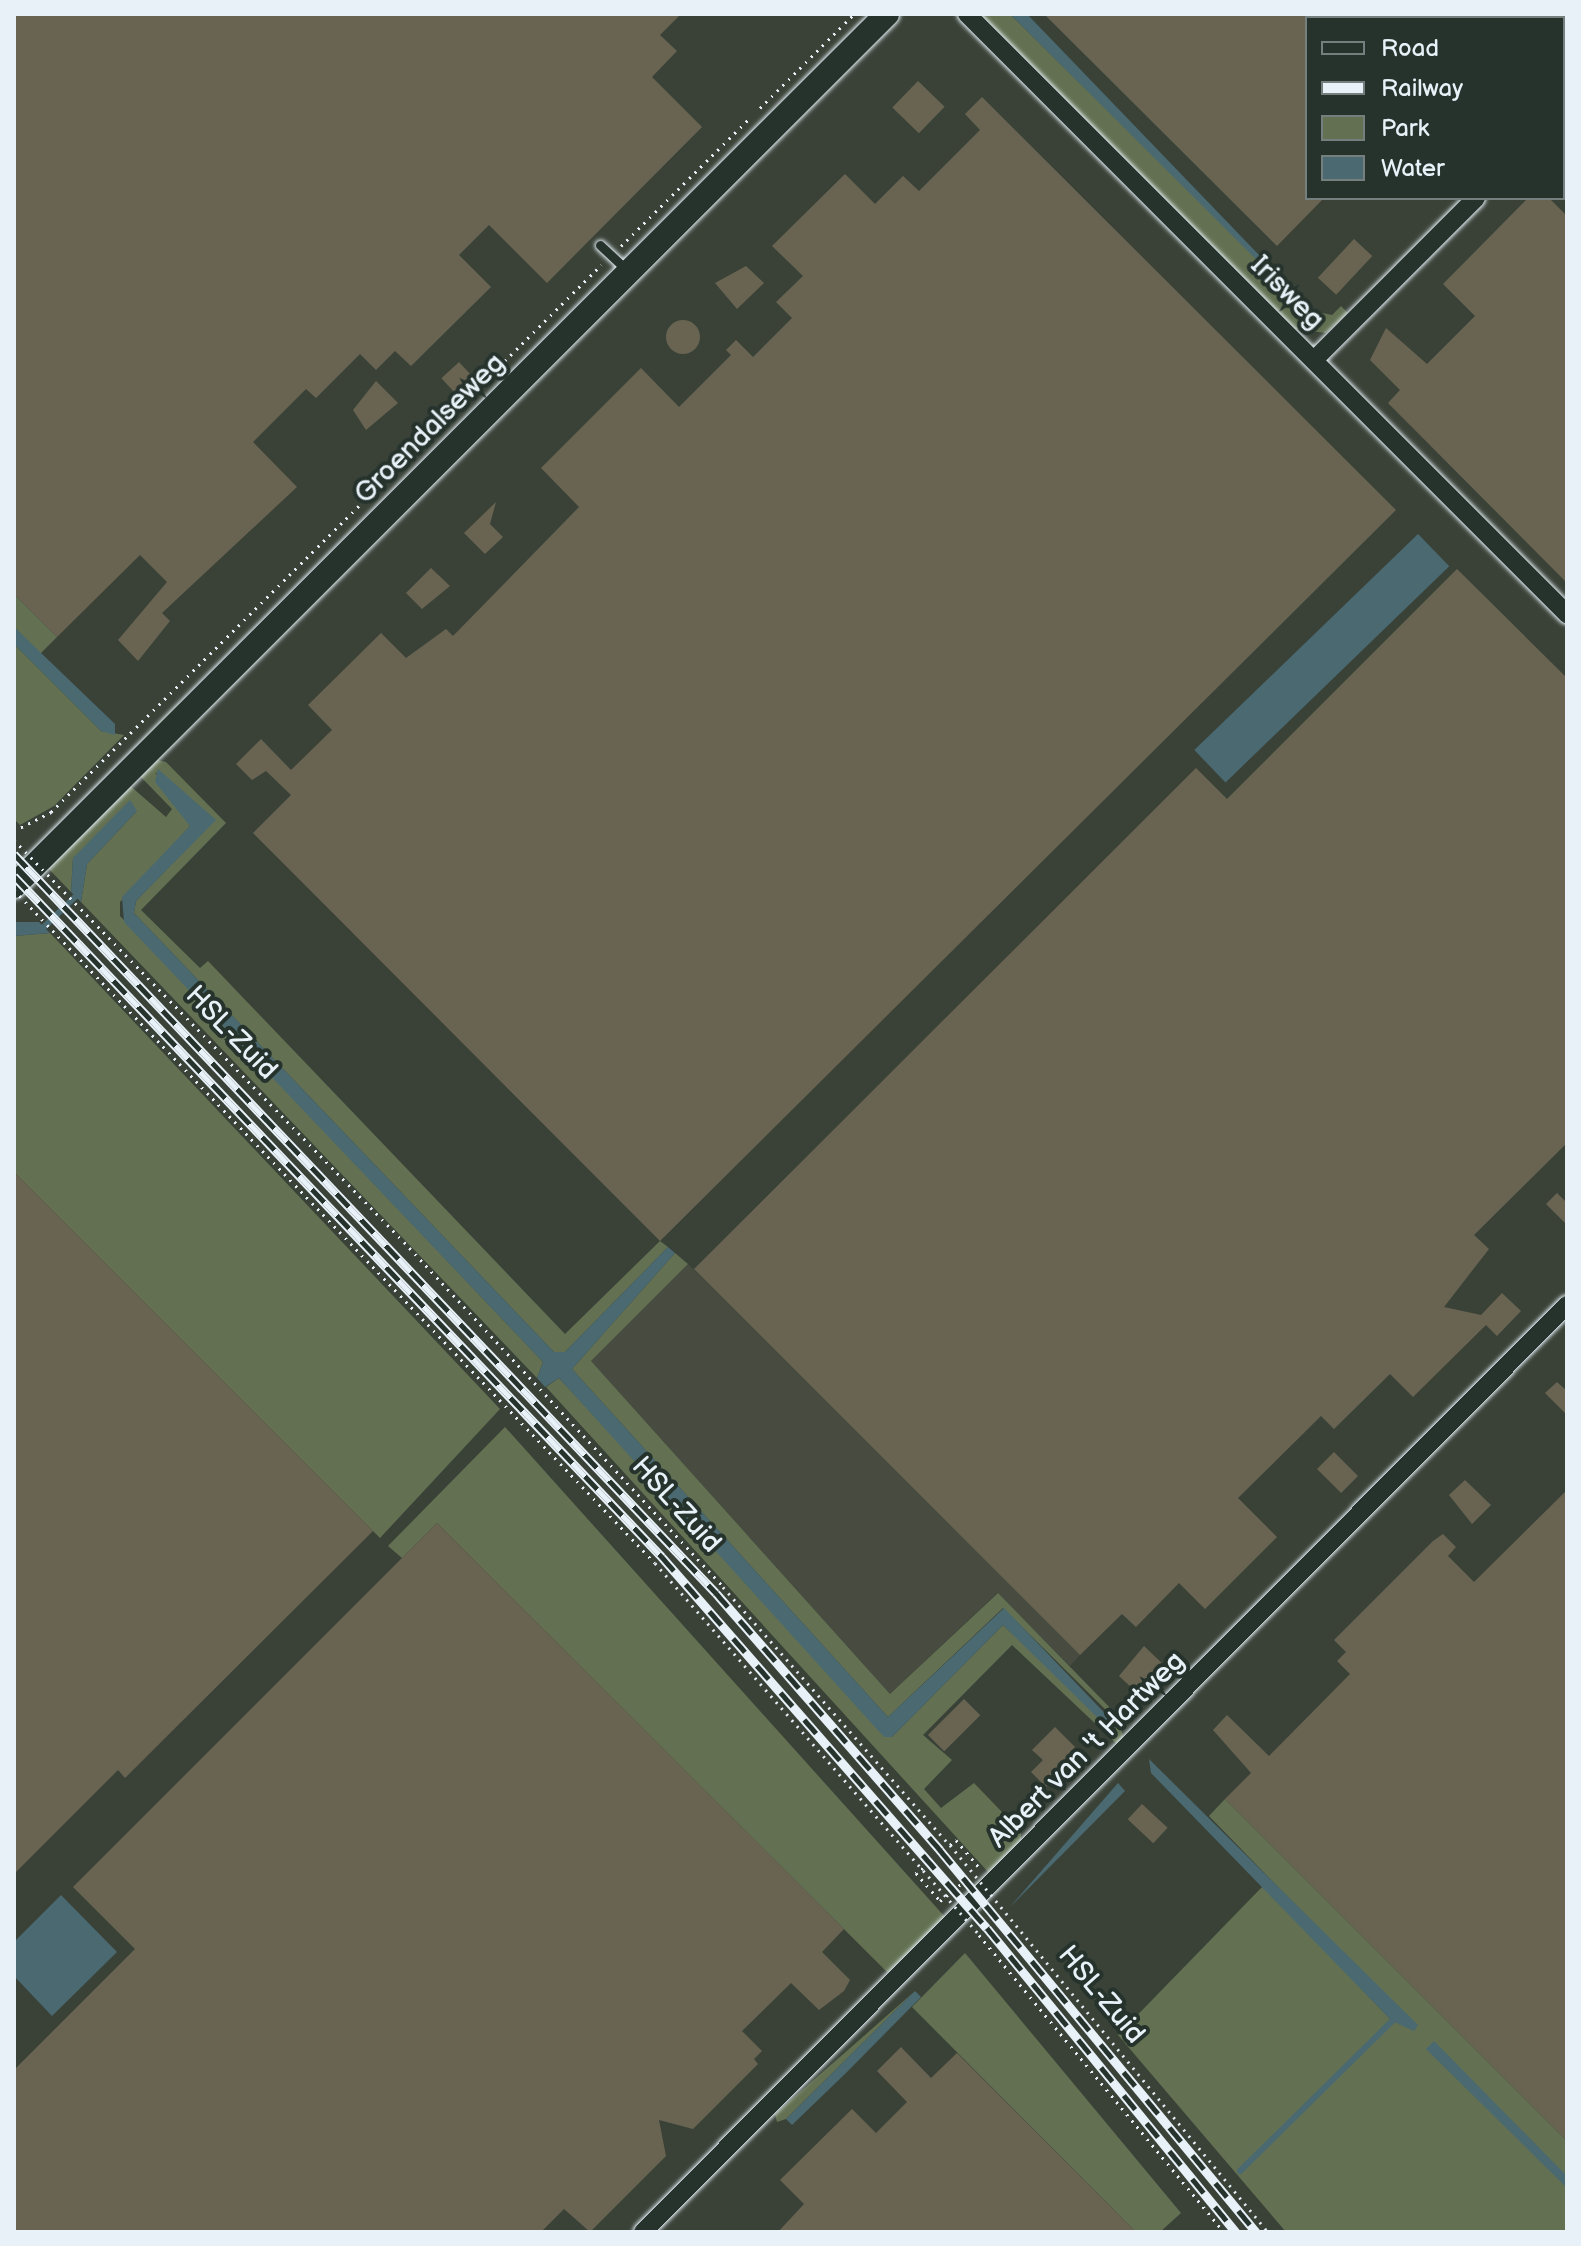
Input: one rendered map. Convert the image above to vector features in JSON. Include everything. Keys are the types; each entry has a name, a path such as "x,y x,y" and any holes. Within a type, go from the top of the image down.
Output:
{"street":[{"name":"Groendalseweg","path":"14,888 887,14"},
{"name":"Irisweg","path":"967,14 1567,614"},
{"path":"1314,360 1474,200"},
{"name":"Albert van 't Hartweg","path":"643,2232 1567,1305"}],"lane":[{"path":"600,245 630,272"}],"path":[{"name":"Groendalseweg","path":"15,830 51,812 854,14"},
{"name":"HSL-Zuid","path":"14,840 523,1368 950,1845 1268,2232"},
{"name":"HSL-Zuid","path":"14,888 561,1461 923,1868 1224,2232"},
{"path":"923,1868 916,1873 938,1899 978,1865 956,1840 950,1845"}],"shaded area":[{"path":"688,1264 1080,1655 1070,1666 997,1593 890,1694 591,1361"}],"green space":[{"path":"980,14 1010,14 1309,310 1332,315 1341,306 1348,313 1326,333 1294,329"},
{"path":"14,594 57,637 40,654 14,627"},
{"path":"14,644 101,731 124,735 54,806 20,825 14,819"},
{"path":"152,759 166,762 226,823 141,910 200,968 208,961 565,1334 660,1241 668,1247 565,1352 554,1352 134,913 136,901 215,820 155,772 190,826 120,902 120,916 543,1362 537,1378 81,902 87,864 137,811 73,858 71,892 46,866 128,784 166,817 172,809 138,774"},
{"path":"50,933 500,1409 380,1538 14,1172 14,936"},
{"path":"675,1253 688,1264 591,1361 890,1694 998,1593 1118,1716 1124,1740 1119,1746 1012,1645 923,1735 952,1760 924,1789 941,1808 974,1783 1021,1832 1021,1843 990,1874 546,1387 559,1378 892,1737 1003,1625 1116,1731 1116,1720 1003,1608 888,1717 572,1369"},
{"path":"505,1427 945,1917 888,1973 437,1523 402,1558 388,1546"},
{"path":"1225,1799 1567,2141 1567,2232 1286,2232 1118,2035 1263,1886 1392,2021 1416,2029 1209,1816"},
{"path":"965,1953 1181,2213 1160,2232 1136,2232 912,2007"},
{"path":"915,1991 786,2119 777,2122 775,2114"}],"water":[{"path":"1010,14 1027,14 1312,310 1304,307"},
{"path":"1418,534 1449,566 1226,782 1194,750"},
{"path":"14,627 115,724 115,735 101,731 14,644"},
{"path":"158,769 216,820 136,901 134,913 554,1352 565,1352 668,1247 675,1253 572,1369 888,1717 1004,1608 1119,1728 1107,1727 1003,1625 892,1737 884,1737 559,1378 545,1387 537,1378 543,1362 124,922 122,897 190,826 155,782"},
{"path":"130,800 137,811 87,864 81,902 71,892 73,858"},
{"path":"14,922 39,922 50,933 14,936"},
{"path":"1149,1759 1418,2025 1414,2031 1392,2021 1151,1773"},
{"path":"1118,1783 1125,1791 1009,1908"},
{"path":"61,1895 117,1952 52,2016 14,1976 14,1942"},
{"path":"915,1991 921,1997 792,2125 786,2119"},
{"path":"1434,2041 1567,2176 1567,2188 1426,2049"}],"building":[{"path":"14,14 681,14 660,35 677,51 652,77 702,127 547,283 489,225 459,255 491,287 411,366 395,351 376,370 360,354 316,398 306,389 253,442 297,487 162,613 170,621 138,661 118,640 167,582 140,555 57,637 14,594"},
{"path":"1044,14 1307,14 1305,200 1322,200 1277,246"},
{"path":"918,81 945,107 919,133 892,108"},
{"path":"982,97 1396,510 660,1241 253,833 291,795 266,771 252,780 236,764 261,739 291,770 332,730 308,705 381,633 406,658 446,629 453,636 579,507 541,468 641,368 679,407 731,355 726,350 736,340 753,357 792,318 776,302 803,276 772,246 845,174 875,204 903,176 919,191 980,130 965,114"},
{"path":"1526,200 1551,200 1567,216 1567,583 1388,403 1400,390 1370,360 1386,328 1427,364 1475,316 1443,284"},
{"path":"1354,239 1372,256 1336,295 1318,278"},
{"path":"746,266 764,283 737,309 715,283"},
{"path":"683,320 695,325 700,337 695,349 683,354 671,349 666,337 671,325"},
{"path":"459,362 472,376 454,392 441,378"},
{"path":"376,381 398,403 366,430 353,410"},
{"path":"496,502 490,524 503,537 485,554 464,533"},
{"path":"431,568 450,586 422,609 406,593"},
{"path":"1457,569 1567,678 1567,1143 1474,1235 1489,1249 1444,1307 1481,1315 1502,1293 1521,1311 1497,1336 1486,1325 1413,1397 1390,1374 1334,1429 1321,1416 1238,1498 1277,1537 1205,1609 1179,1583 1136,1627 1122,1614 1080,1655 694,1269 1196,768 1227,799"},
{"path":"14,1172 373,1531 125,1778 118,1770 14,1874"},
{"path":"1557,1193 1567,1203 1567,1225 1546,1204"},
{"path":"1557,1382 1567,1391 1567,1415 1545,1393"},
{"path":"1334,1452 1358,1476 1341,1493 1317,1469"},
{"path":"1465,1480 1491,1505 1472,1524 1449,1495"},
{"path":"1567,1490 1567,2141 1225,1799 1251,1773 1213,1730 1227,1715 1269,1756 1350,1674 1337,1661 1346,1652 1334,1640 1433,1541 1443,1534 1456,1547 1448,1556 1474,1582"},
{"path":"437,1523 844,1929 822,1952 850,1980 844,1991 819,2010 791,1983 742,2031 762,2051 754,2059 758,2064 693,2129 659,2120 666,2156 590,2232 564,2209 541,2232 14,2232 14,2070 135,1949 73,1887"},
{"path":"1144,1646 1166,1667 1133,1689 1119,1676"},
{"path":"964,1699 980,1715 944,1751 928,1735"},
{"path":"1055,1727 1075,1747 1046,1787 1031,1772 1043,1760 1032,1750"},
{"path":"1142,1804 1168,1828 1153,1843 1128,1819"},
{"path":"901,2047 931,2078 957,2053 1136,2232 778,2232 804,2204 780,2180 852,2109 876,2133 907,2102 877,2071"}],"waterway":[{"path":"44,927 76,896"},
{"path":"1240,2171 1392,2021"}],"railway":[{"path":"14,854 716,1593 940,1850 1256,2232"},
{"path":"14,876 662,1557 987,1928 1236,2232"}]}
